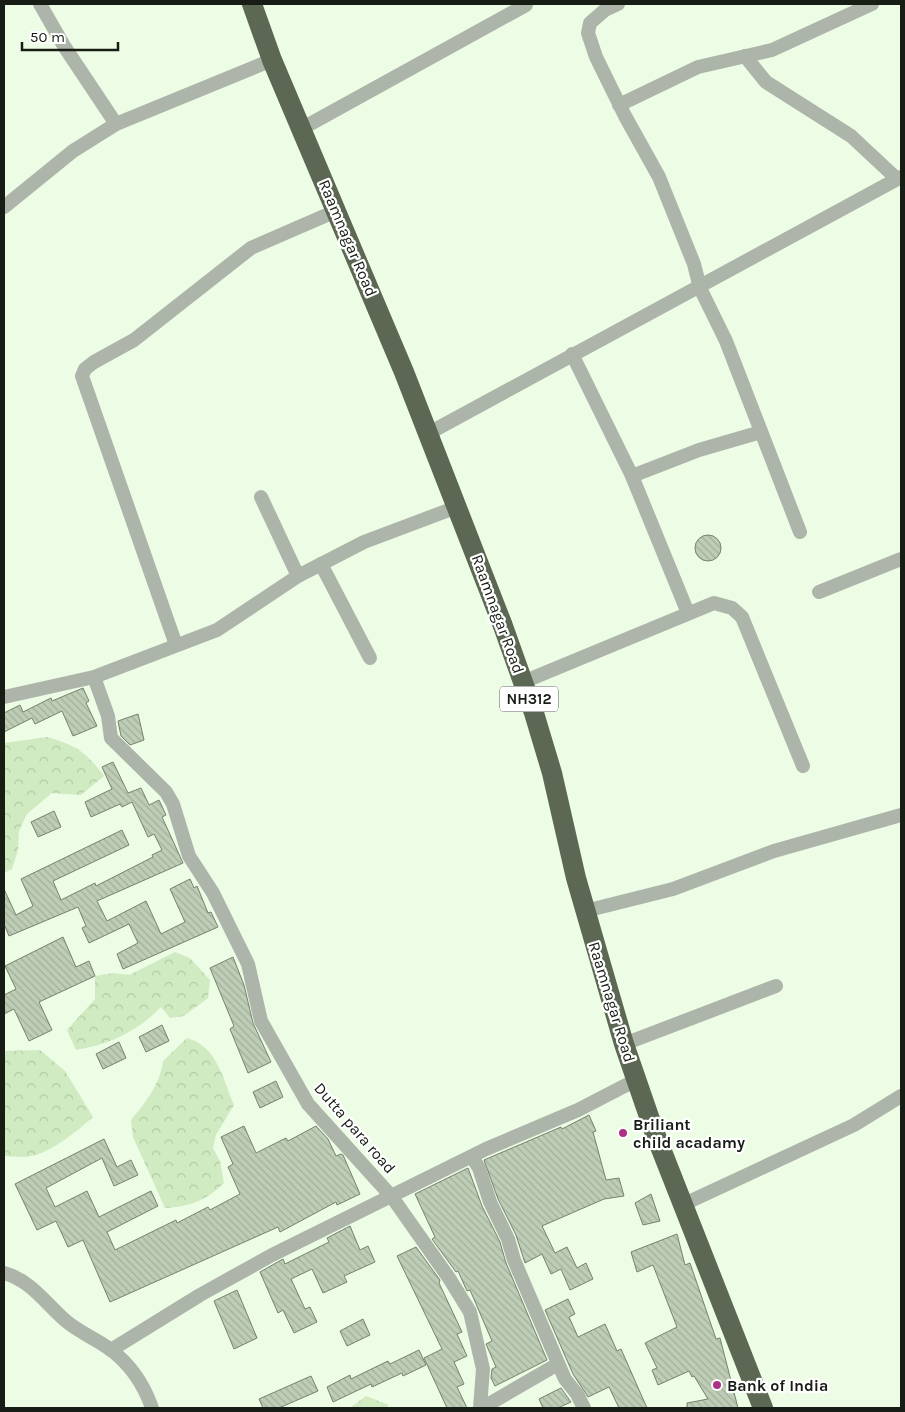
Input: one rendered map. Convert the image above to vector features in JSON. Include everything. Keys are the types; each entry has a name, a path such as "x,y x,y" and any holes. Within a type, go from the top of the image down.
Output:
{"highway":[{"name":"Raamnagar Road","path":"252,4 272,60 429,433 482,568 523,682 552,773 566,838 585,911 636,1080 682,1205 763,1408"}],"street":[{"path":"40,4 64,46 116,124"},
{"path":"618,4 605,10 590,23 588,33 596,57 619,105 659,178 694,264 700,288 726,341 800,532"},
{"path":"619,105 698,67 772,50 872,4"},
{"path":"301,129 526,5"},
{"path":"429,433 572,354 700,288 899,178 851,136 766,82 745,56"},
{"path":"4,207 73,151 116,124 272,60"},
{"path":"176,645 82,376 85,368 134,340 251,248 336,211"},
{"path":"572,354 632,476 688,613"},
{"path":"632,476 699,450 761,432"},
{"path":"261,497 298,576"},
{"path":"4,697 94,677 229,623 298,576 364,542 457,508"},
{"path":"819,592 901,559"},
{"path":"322,564 370,658"},
{"path":"523,682 714,603 732,608 742,617 804,766"},
{"name":"Dutta para road","path":"94,677 108,716 111,738 166,792 173,804 188,856 212,893 248,964 261,1021 308,1104 392,1196 450,1278 470,1312 483,1369 481,1408"},
{"path":"585,911 673,889 774,850 900,818"},
{"path":"624,1044 776,986"},
{"path":"111,1350 200,1295 272,1255 472,1156 578,1110 636,1080"},
{"path":"682,1205 854,1124 901,1096"},
{"path":"472,1156 479,1168 490,1202 508,1239 514,1260 558,1364 584,1408"},
{"path":"4,1273 16,1277 33,1288 76,1330 111,1350 141,1380 152,1408"},
{"path":"481,1408 558,1364"}],"green space":[{"path":"47,737 80,750 104,776 81,795 52,793 27,814 19,831 18,850 12,869 4,873 4,743"},
{"path":"175,952 190,958 210,980 208,998 184,1016 170,1018 161,1007 152,1016 122,1036 76,1050 67,1030 95,999 95,976 114,973 129,975"},
{"path":"187,1038 197,1042 212,1056 218,1065 234,1105 216,1135 213,1148 220,1161 224,1183 211,1194 197,1202 165,1208 133,1137 131,1120 156,1085 163,1061"},
{"path":"40,1050 65,1071 93,1117 64,1140 39,1154 28,1157 4,1156 4,1051"},
{"path":"366,1396 389,1405 386,1408 350,1408"}],"building":[{"path":"708,535 717,539 721,548 717,557 708,561 699,557 695,548 699,539"},
{"path":"83,688 89,701 86,703 97,726 73,736 62,711 35,724 32,718 4,732 4,713 20,705 23,712 51,698 52,701"},
{"path":"138,714 144,740 130,745 121,736 118,721"},
{"path":"113,762 128,793 141,788 149,805 159,800 166,815 162,817 183,863 97,901 107,921 146,901 161,934 185,922 170,889 190,879 194,888 197,886 208,913 211,912 218,927 123,969 117,954 138,943 129,924 89,943 82,928 86,926 78,907 9,936 4,924 4,889 16,915 33,906 21,879 122,830 129,845 53,881 61,900 95,883 96,886 153,857 152,855 162,850 154,834 148,837 132,802 122,807 120,804 91,817 85,802 112,789 102,767"},
{"path":"54,811 61,827 38,837 31,822"},
{"path":"63,937 76,967 89,961 95,976 39,1002 52,1030 29,1041 14,1009 4,1014 4,995 16,989 5,966"},
{"path":"233,957 244,985 253,1023 271,1062 248,1073 230,1029 234,1026 210,968"},
{"path":"162,1025 169,1041 146,1052 139,1037"},
{"path":"119,1042 126,1058 103,1069 96,1054"},
{"path":"276,1081 283,1097 260,1108 253,1092"},
{"path":"589,1115 596,1131 593,1132 606,1180 619,1178 624,1196 604,1199 542,1226 555,1253 567,1247 577,1268 586,1263 593,1279 570,1290 561,1269 551,1274 542,1254 525,1263 516,1235 498,1199 484,1160 561,1127 562,1129"},
{"path":"244,1126 256,1153 286,1138 288,1141 316,1126 328,1139 336,1156 343,1155 360,1194 337,1205 336,1202 280,1232 278,1227 110,1302 83,1240 68,1247 56,1221 37,1230 15,1184 104,1139 117,1167 131,1160 138,1175 114,1186 102,1158 46,1188 55,1207 87,1191 99,1217 151,1191 158,1206 107,1232 115,1250 176,1220 177,1223 208,1207 210,1210 240,1194 228,1167 233,1164 221,1137"},
{"path":"468,1168 482,1206 500,1242 506,1263 547,1360 495,1386 491,1378 492,1369 496,1367 486,1344 492,1341 470,1290 467,1291 458,1271 456,1272 432,1239 435,1237 415,1194"},
{"path":"651,1194 660,1221 643,1225 635,1203"},
{"path":"350,1226 360,1250 368,1246 375,1262 344,1276 347,1282 323,1293 312,1269 291,1279 305,1309 310,1307 317,1322 294,1333 283,1310 278,1313 260,1272 283,1259 285,1264 329,1242 327,1238"},
{"path":"677,1234 685,1265 690,1263 716,1339 720,1338 738,1408 687,1408 687,1403 708,1399 694,1376 692,1377 689,1371 658,1385 652,1370 657,1368 645,1343 677,1327 653,1265 637,1272 631,1252"},
{"path":"416,1247 440,1280 439,1283 462,1332 457,1334 467,1356 454,1362 464,1384 457,1387 467,1408 447,1408 424,1358 442,1349 397,1256"},
{"path":"237,1290 257,1338 234,1349 214,1301"},
{"path":"568,1299 575,1314 569,1317 578,1337 605,1324 617,1351 621,1349 647,1408 619,1408 609,1387 588,1397 573,1374 545,1310"},
{"path":"363,1319 370,1335 347,1346 340,1331"},
{"path":"419,1350 426,1365 403,1376 402,1373 372,1387 371,1384 333,1402 327,1387 350,1375 351,1379 388,1361 390,1364"},
{"path":"311,1376 318,1391 279,1408 263,1408 259,1399"},
{"path":"561,1388 571,1402 558,1408 543,1408 539,1399"}],"place":[{"name":"Briliant child acadamy","path":"623,1133"},
{"name":"Bank of India","path":"717,1385"}]}
